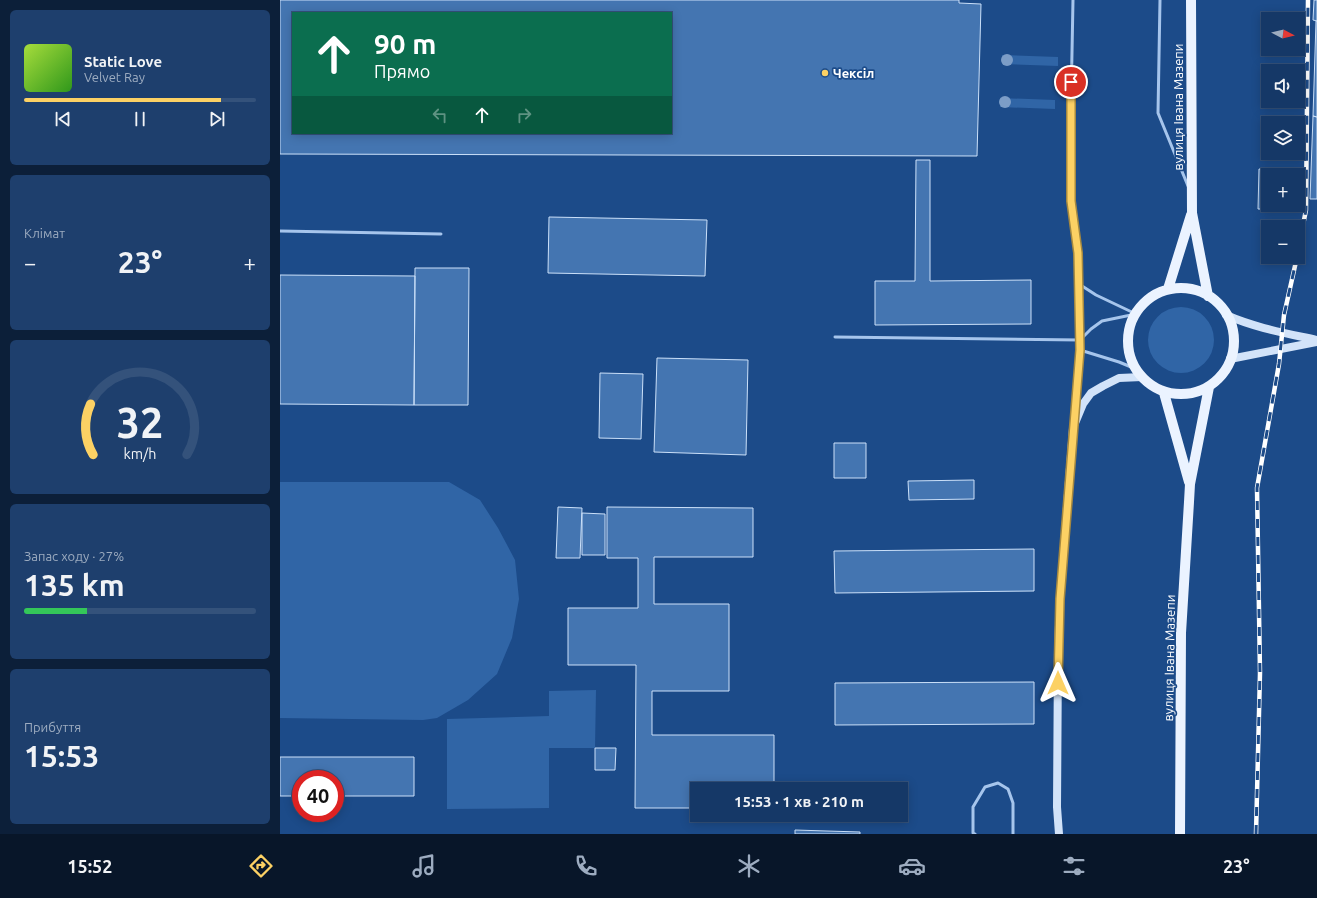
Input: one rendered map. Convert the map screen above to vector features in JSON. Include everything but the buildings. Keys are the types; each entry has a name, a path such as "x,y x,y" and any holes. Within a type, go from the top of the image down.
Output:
{"main road":[{"name":"вулиця Івана Мазепи","path":"1191,0 1192,213 1208,296"},
{"name":"вулиця Івана Мазепи","path":"1168,289 1192,213"},
{"path":"1181,287 1191,288 1208,296 1216,302 1226,315 1231,327 1233,346 1230,359 1222,373 1208,387 1185,396 1164,393 1149,384 1139,373 1129,351 1128,342 1132,322 1136,314 1149,299 1168,289 1181,287"},
{"name":"вулиця Івана Мазепи","path":"1180,834 1181,633 1190,484 1208,387"},
{"name":"вулиця Івана Мазепи","path":"1164,393 1190,484"}],"street":[{"path":"1226,315 1265,329 1317,341"},
{"path":"1230,359 1317,341"},
{"path":"1058,834 1058,652 1060,599 1073,428 1083,404 1091,393 1119,378 1139,373"}],"lane":[{"path":"1073,0 1070,157 1071,201 1078,253 1080,340 1073,428"},
{"path":"1160,0 1158,113 1191,194"},
{"path":"280,231 441,234"},
{"path":"1079,284 1096,295 1136,314"},
{"path":"835,337 1080,340 1102,321 1136,314"},
{"path":"1080,350 1120,362 1139,373"},
{"path":"975,834 973,833 974,806 985,787 998,783 1008,789 1013,803 1013,834"}],"shaded area":[{"path":"1002,55 1058,57 1058,66 1002,64"},
{"path":"1000,98 1055,100 1055,109 1000,107"},
{"path":"1175,307 1187,307 1199,312 1209,322 1214,334 1212,353 1199,368 1187,373 1175,373 1163,368 1153,358 1148,346 1148,334 1153,322 1163,312"},
{"path":"280,482 449,482 480,500 498,528 515,560 519,599 512,638 497,674 468,700 437,718 423,720 280,718"},
{"path":"596,690 595,748 549,748 549,808 447,809 447,719 549,716 549,691"}],"railway":[{"path":"1304,220 1306,210 1308,0"},
{"path":"1256,834 1260,673 1257,488 1279,364 1284,315 1295,264"}],"place":[{"name":"Чексіл","path":"825,73"}],"route":[{"path":"1058,683 1060,599 1080,350 1078,253 1071,201 1071,82"}]}
